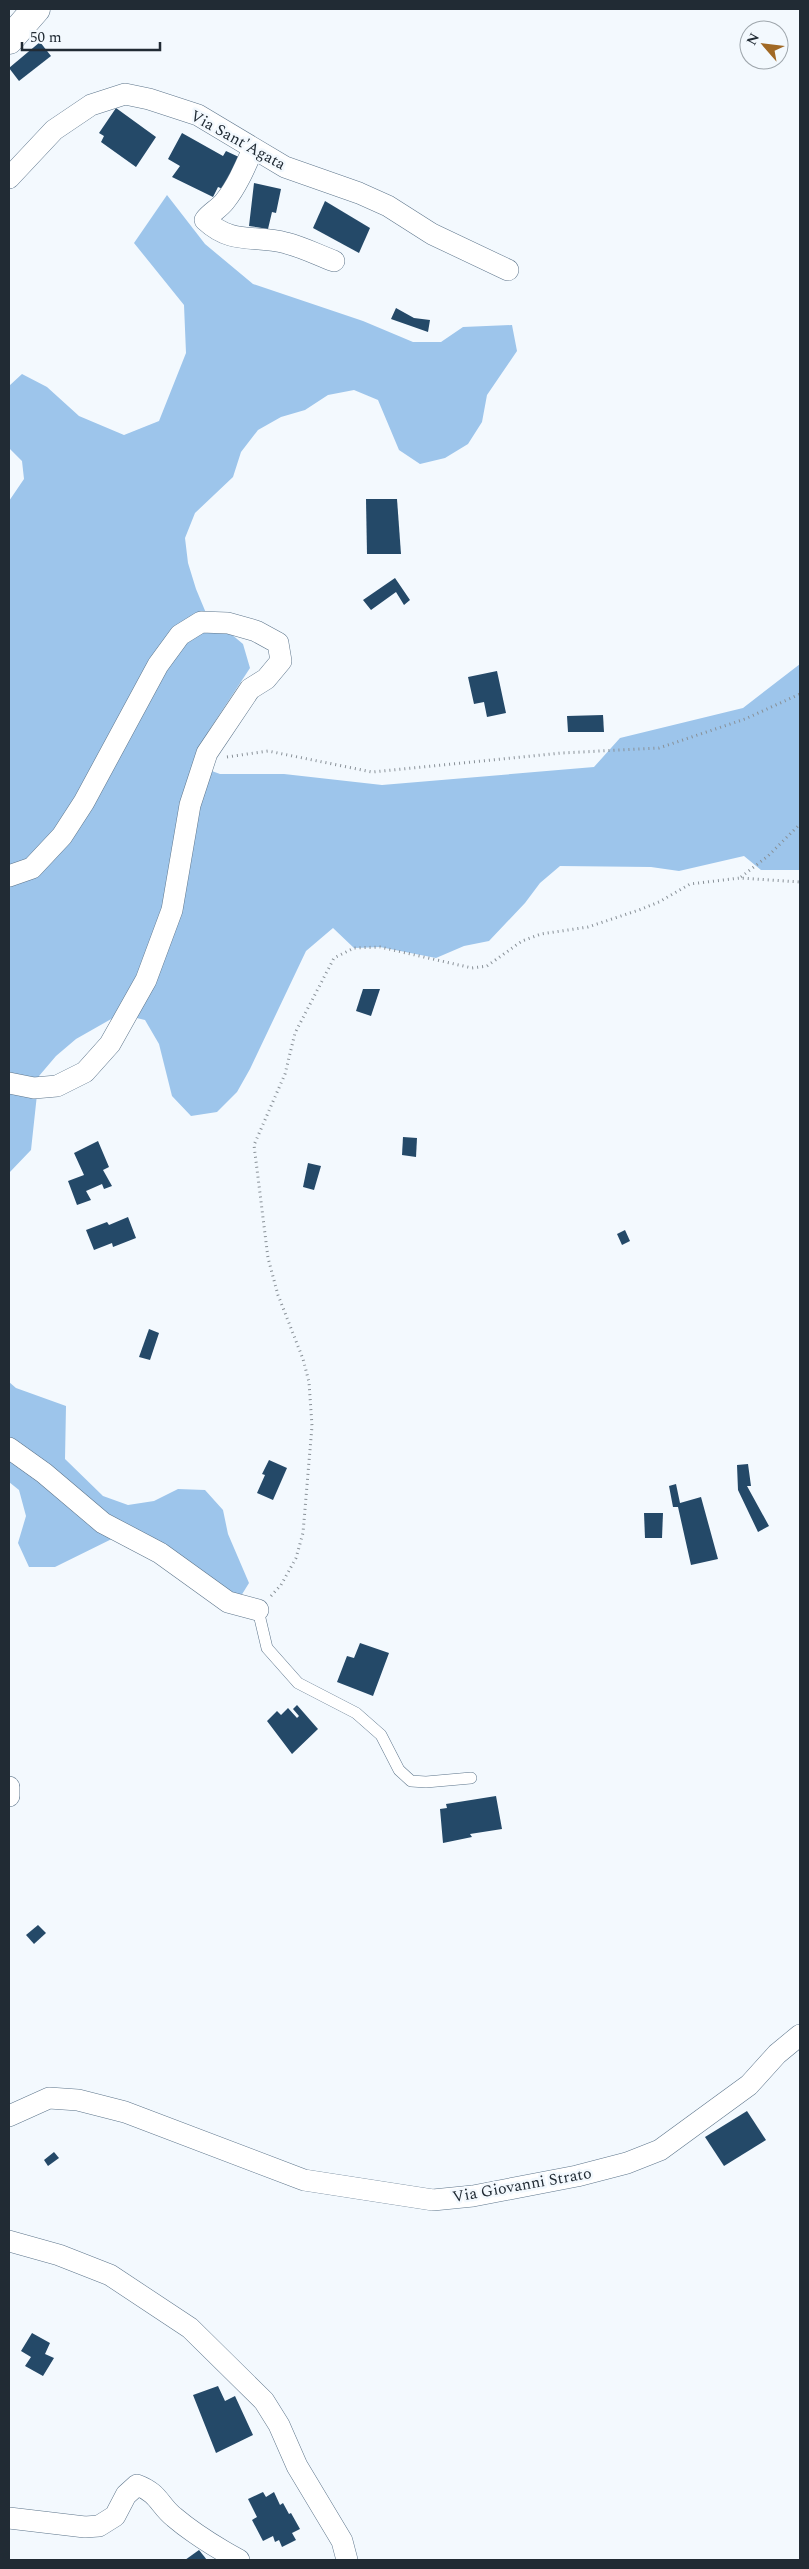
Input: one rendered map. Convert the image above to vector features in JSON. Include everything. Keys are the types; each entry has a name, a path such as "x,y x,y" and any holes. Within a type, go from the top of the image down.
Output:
{"street":[{"path":"9,40 36,9"},
{"name":"Via Sant'Agata","path":"9,178 54,130 91,105 125,94 149,98 198,116 285,167 359,193 388,206 432,234 508,270"},
{"path":"253,149 227,198 205,220 217,232 247,239 285,242 334,261"},
{"path":"9,876 32,868 62,836 84,802 158,665 180,635 201,622 228,623 256,630 278,643 281,661 266,679 250,689 207,753 190,805 172,910 146,980 110,1044 85,1072 58,1086 34,1088 9,1083"},
{"path":"9,1448 44,1473 103,1523 160,1553 228,1602 258,1610"},
{"path":"9,1787 9,1796"},
{"name":"Via Giovanni Strato","path":"9,2116 49,2098 78,2100 125,2112 304,2180 433,2200 473,2196 577,2176 627,2163 660,2150 749,2085 777,2054 800,2036"},
{"path":"9,2241 59,2255 110,2276 190,2328 264,2401 279,2425 298,2466 342,2541 347,2560"},
{"path":"9,2518 85,2527 99,2526 115,2516 126,2495 137,2485 157,2496 172,2516 214,2546 239,2560"}],"lane":[{"path":"258,1610 268,1648 298,1683 356,1713 382,1735 399,1770 411,1781 426,1782 471,1778"}],"path":[{"path":"207,753 227,757 268,751 372,772 562,753 659,748 745,719 800,694"},
{"path":"740,878 768,856 800,824"},
{"path":"258,1610 281,1585 296,1558 303,1533 312,1426 309,1382 303,1359 278,1295 268,1258 254,1145 285,1074 296,1033 334,958 354,948 380,946 472,968 488,966 522,941 541,934 588,927 659,902 690,884 740,878 800,882"}],"shaded area":[{"path":"167,195 205,244 253,284 363,321 413,342 441,342 463,327 512,325 517,351 487,395 482,422 468,444 445,458 420,464 399,450 378,400 354,390 328,395 305,410 281,417 258,430 241,452 233,477 195,513 185,538 188,563 196,589 206,613 243,644 250,668 208,732 209,770 220,774 284,774 382,785 594,767 620,738 743,708 800,664 800,870 761,870 744,856 679,871 651,867 560,866 540,883 525,903 489,941 464,946 436,958 380,947 354,948 333,928 306,951 250,1069 237,1092 217,1112 191,1116 172,1096 159,1044 145,1020 120,1014 76,1039 56,1056 39,1076 31,1150 9,1173 9,501 24,479 22,461 9,448 9,386 22,374 47,387 79,416 124,435 159,421 186,353 184,305 134,243"},
{"path":"9,1382 16,1388 66,1406 65,1459 103,1496 128,1505 154,1501 178,1489 205,1490 223,1510 228,1534 249,1583 236,1604 130,1530 55,1567 29,1567 18,1543 26,1516 19,1490 9,1482"}],"building":[{"path":"40,42 51,56 19,81 9,68"},
{"path":"116,108 156,137 136,167 101,142 104,136 99,133"},
{"path":"182,133 223,156 226,151 241,158 223,189 218,187 213,197 172,177 180,166 168,159"},
{"path":"254,183 281,189 276,213 272,212 268,229 249,226"},
{"path":"325,201 370,228 359,253 313,228"},
{"path":"396,308 414,318 430,320 428,332 391,319"},
{"path":"366,499 397,499 401,554 367,554"},
{"path":"395,578 410,600 404,605 396,592 371,610 363,600"},
{"path":"497,671 506,713 487,717 484,702 474,704 468,677"},
{"path":"603,715 604,732 568,732 567,716"},
{"path":"363,989 380,989 371,1016 356,1011"},
{"path":"403,1137 417,1138 416,1157 402,1155"},
{"path":"98,1141 109,1167 103,1170 112,1186 104,1189 102,1184 86,1191 91,1200 77,1205 68,1181 84,1175 74,1153"},
{"path":"308,1163 321,1166 314,1190 303,1187"},
{"path":"128,1217 136,1238 113,1247 112,1243 94,1250 86,1230 107,1222 109,1225"},
{"path":"625,1230 630,1241 622,1245 617,1234"},
{"path":"149,1329 159,1333 150,1360 139,1357"},
{"path":"269,1460 287,1468 273,1500 257,1493 265,1475 262,1474"},
{"path":"748,1464 751,1486 747,1486 769,1526 758,1532 738,1490 737,1465"},
{"path":"676,1484 680,1503 701,1497 718,1559 691,1565 678,1507 673,1507 669,1486"},
{"path":"644,1513 663,1513 662,1538 645,1538"},
{"path":"360,1643 389,1653 373,1696 337,1682 347,1656 354,1658"},
{"path":"297,1705 318,1729 292,1754 267,1721 277,1711 281,1715 288,1708 297,1718 299,1716 293,1709"},
{"path":"496,1796 502,1829 470,1834 472,1837 443,1843 440,1809 447,1808 446,1804"},
{"path":"38,1925 46,1933 34,1944 26,1935"},
{"path":"747,2111 766,2140 724,2166 705,2137"},
{"path":"54,2152 59,2158 48,2166 44,2160"},
{"path":"32,2333 50,2343 45,2354 54,2358 43,2376 25,2366 31,2357 21,2351"},
{"path":"218,2386 225,2401 235,2396 253,2435 216,2453 193,2395"},
{"path":"263,2492 266,2497 274,2492 280,2505 283,2503 289,2514 291,2513 300,2529 292,2533 296,2540 282,2547 279,2540 275,2542 273,2536 263,2541 252,2520 257,2517 248,2499"},
{"path":"199,2550 207,2560 185,2560"}]}
